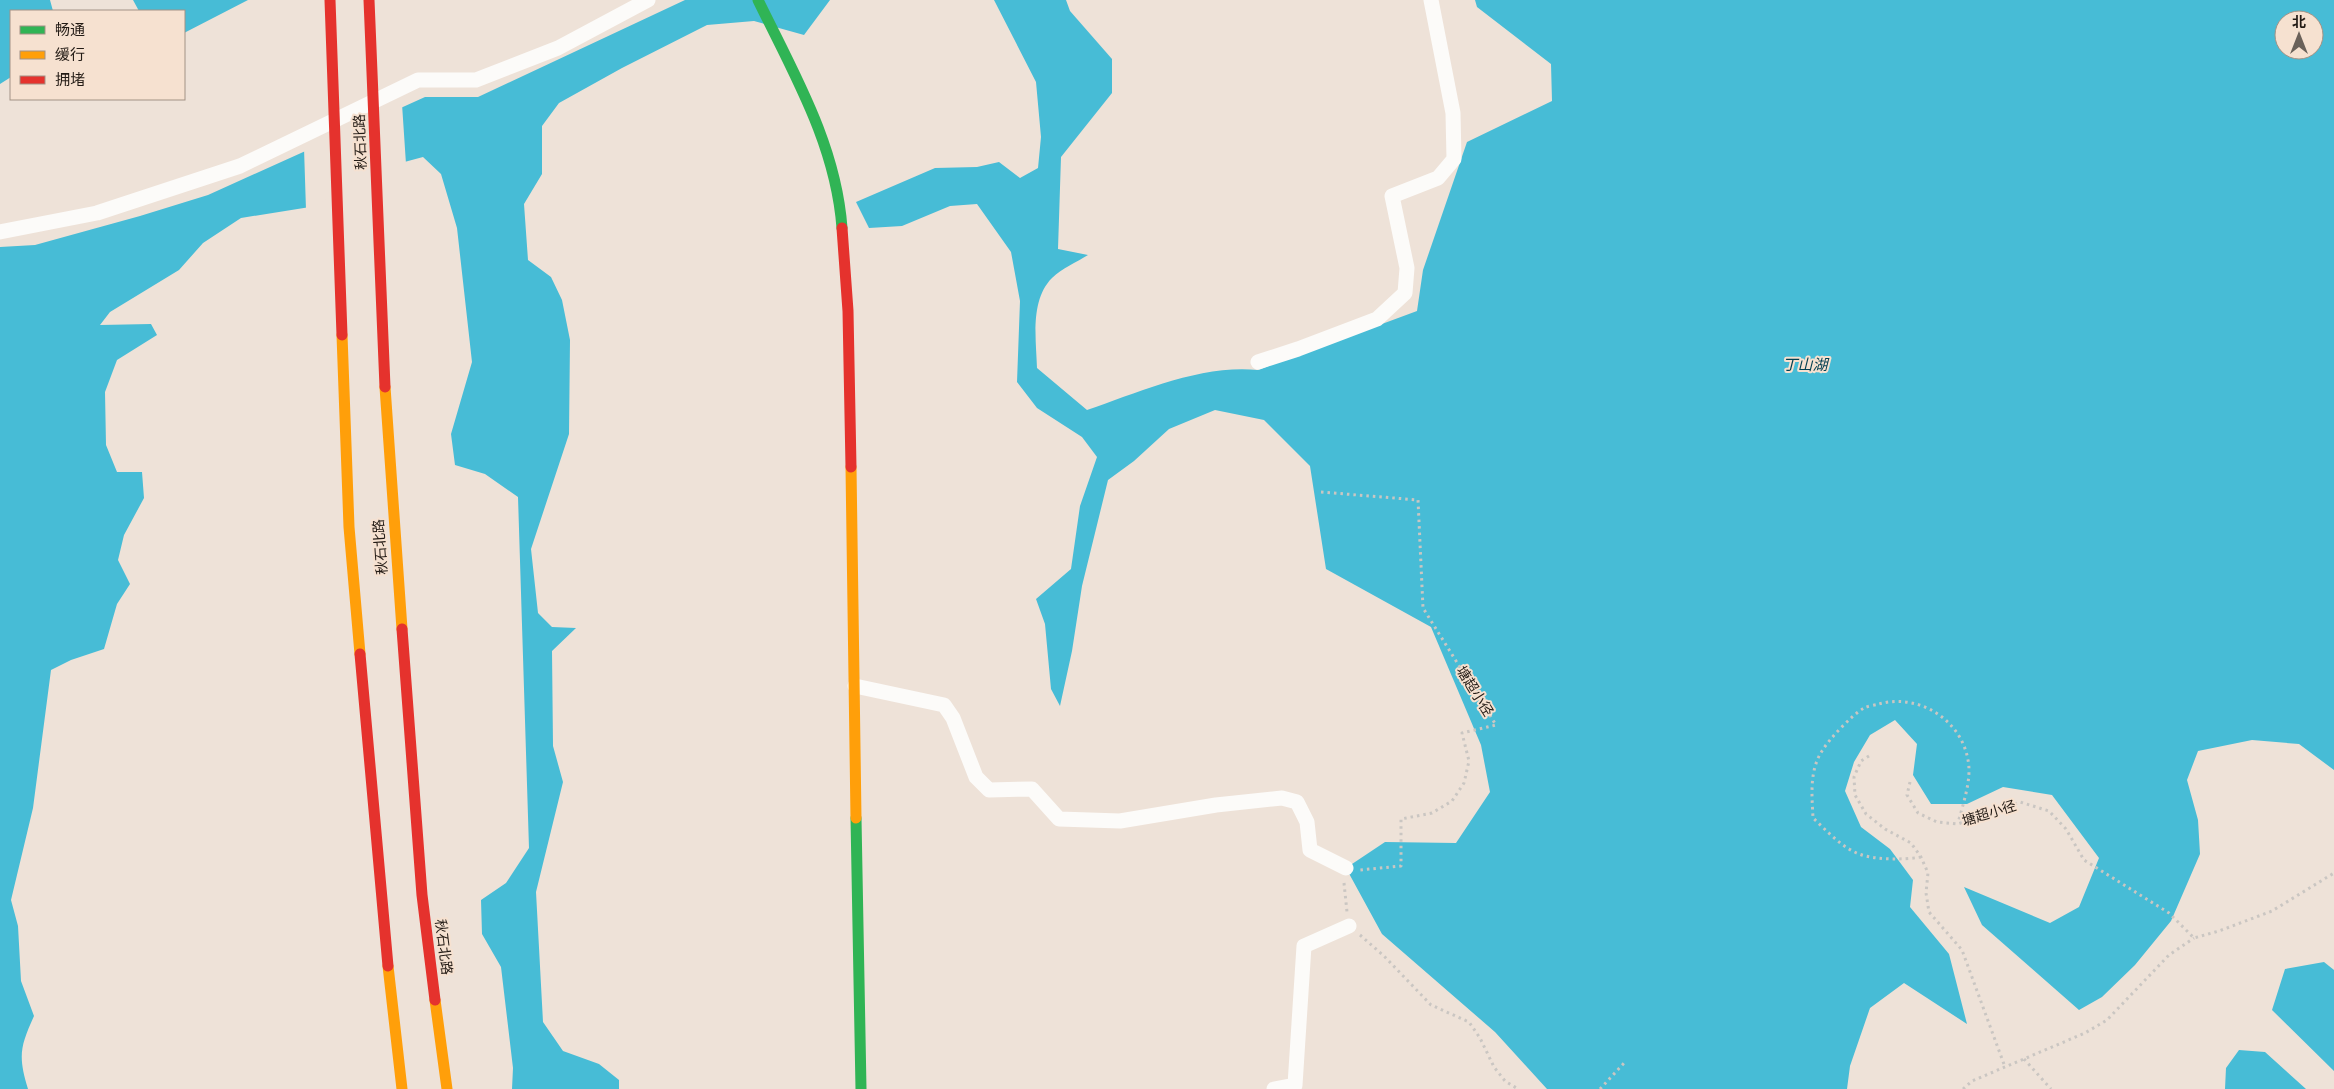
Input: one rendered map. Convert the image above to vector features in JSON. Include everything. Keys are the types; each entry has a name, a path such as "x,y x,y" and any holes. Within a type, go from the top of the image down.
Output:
{"main road":[{"name":"秋石北路","path":"330,0 349,526 382,918 402,1089"},
{"name":"秋石北路","path":"370,0 386,418 422,895 447,1089"},
{"path":"758,0 820,128 840,200 848,311 861,1089"}],"street":[{"path":"0,232 97,213 240,166 418,80 476,80 558,48 648,0"},
{"path":"1258,362 1298,349 1377,318 1405,293 1407,268 1392,196 1438,178 1454,159 1453,113 1432,0"},
{"path":"854,686 944,705 953,718 976,777 990,790 1032,789 1059,819 1120,821 1216,805 1282,798 1297,802 1307,822 1310,850 1348,873"},
{"path":"1274,1089 1295,1085 1304,946 1349,926"}],"path":[{"name":"塘超小径","path":"1321,492 1418,500 1423,608 1496,725 1462,733 1468,760 1464,783 1452,801 1432,813 1401,819 1401,866 1348,873"},
{"path":"1921,857 1880,857 1859,854 1837,840 1813,818 1812,775 1821,752 1840,730 1865,708 1894,700 1923,705 1943,718 1962,740 1969,761 1966,790 1958,824"},
{"path":"1869,756 1861,761 1854,777 1855,795 1866,814 1911,843 1921,857 1928,873 1926,893 1929,912 1962,950 2005,1066"},
{"name":"塘超小径","path":"1910,782 1907,796 1918,813 1937,822 1958,824 2020,802 2049,811 2066,828 2084,860 2169,913 2194,938"},
{"path":"1348,873 1349,926 1384,956 1431,1005 1469,1022 1480,1038 1494,1067 1505,1081 1518,1089"},
{"path":"1963,1089 1972,1081 2085,1033 2107,1020 2169,955 2194,938 2219,931 2272,911 2334,874"},
{"path":"2024,1059 2051,1089"},
{"path":"1600,1089 1625,1062"}],"water":[{"path":"0,0 50,0 53,10 10,10 10,78 0,84"},
{"path":"133,0 248,0 185,32 185,10 138,10"},
{"path":"685,0 830,0 804,35 754,21 707,25 622,68 559,103 542,126 542,174 524,204 528,260 551,277 562,300 570,340 569,434 531,549 538,613 552,627 576,628 552,651 553,746 563,782 536,892 543,1022 563,1051 599,1064 619,1080 619,1089 512,1089 513,1068 501,967 482,934 481,900 506,883 529,848 518,497 485,474 455,465 451,434 472,362 457,228 441,174 423,157 356,175 310,207 241,218 203,243 179,270 110,312 100,325 151,324 157,335 117,360 105,392 106,445 117,472 142,472 144,498 124,535 118,560 130,584 117,604 104,649 71,660 51,670 33,808 11,900 18,926 21,981 34,1016 23,1044 22,1052 23,1068 28,1089 0,1089 0,247 35,245 208,195 425,97 478,97"},
{"name":"丁山湖","path":"994,0 1066,0 1070,11 1112,59 1112,93 1061,157 1058,249 1088,255 1052,278 1040,297 1036,320 1037,368 1087,410 1193,375 1237,369 1258,370 1417,311 1423,270 1467,142 1552,101 1551,64 1477,7 1475,0 2334,0 2334,770 2299,744 2252,740 2198,751 2187,780 2198,820 2200,854 2171,921 2135,965 2102,997 2079,1010 1982,925 1964,887 2050,923 2079,907 2099,858 2052,795 2003,787 1967,804 1931,804 1913,775 1917,744 1895,720 1870,735 1854,762 1845,791 1861,827 1890,849 1913,880 1910,907 1949,954 1967,1024 1904,983 1870,1008 1850,1066 1847,1089 1547,1089 1495,1032 1382,934 1346,868 1385,842 1456,843 1490,792 1481,745 1431,627 1326,569 1310,466 1264,420 1215,410 1169,429 1134,461 1108,480 1082,586 1072,651 1060,706 1051,689 1045,624 1036,599 1071,569 1080,506 1097,457 1082,437 1037,408 1017,382 1020,301 1011,252 977,204 950,206 902,226 869,228 856,202 935,168 977,167 999,162 1020,178 1038,168 1041,137 1036,82"},
{"path":"2324,962 2334,970 2334,1071 2272,1010 2285,969"},
{"path":"2239,1050 2265,1052 2306,1089 2225,1089 2226,1068"}],"pier":[{"path":"402,104 406,164 357,177 312,209 306,210 304,148"}],"traffic: fast":[{"path":"758,0 799,83 822,139 838,197 842,228"},
{"path":"856,818 861,1089"}],"traffic: slow":[{"path":"342,335 349,527 360,654"},
{"path":"385,387 402,629"},
{"path":"851,467 856,818"},
{"path":"388,966 402,1089"},
{"path":"435,1000 447,1089"}],"traffic: jam":[{"path":"330,0 342,335"},
{"path":"369,0 385,387"},
{"path":"842,228 848,311 851,467"},
{"path":"402,629 422,895 435,1000"},
{"path":"360,654 388,966"}]}
